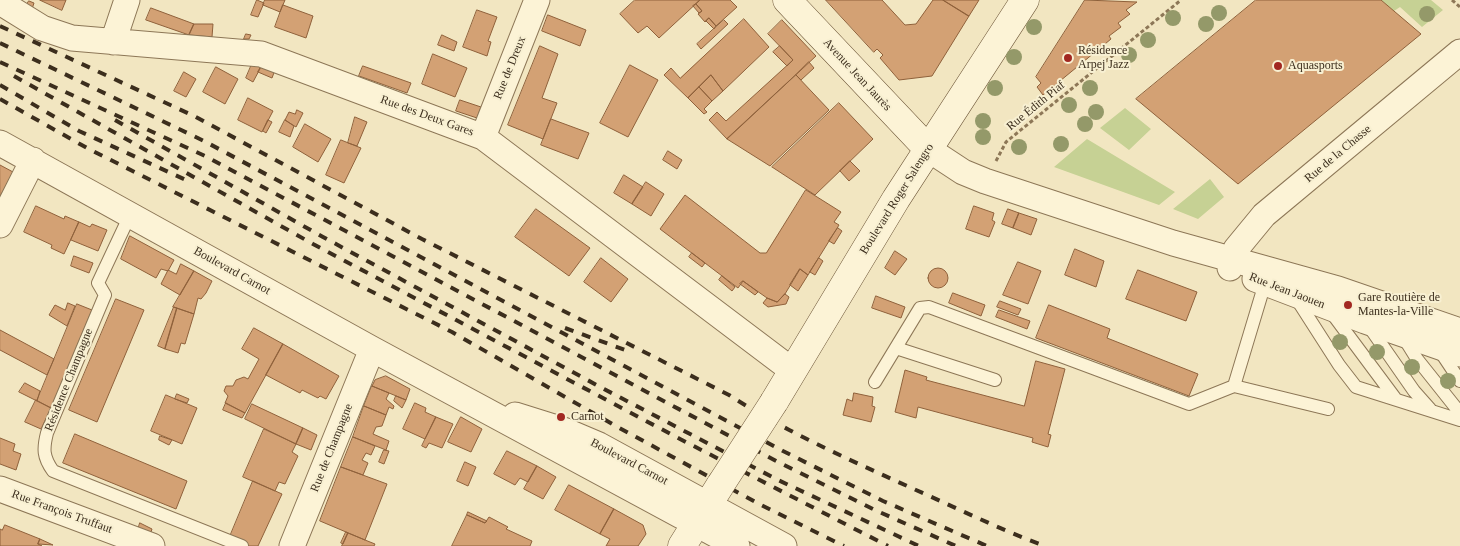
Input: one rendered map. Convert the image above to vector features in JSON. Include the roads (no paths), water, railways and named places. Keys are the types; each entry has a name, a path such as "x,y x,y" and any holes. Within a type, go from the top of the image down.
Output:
{"main road":[{"name":"Avenue Jean Jaurès","path":"787,0 928,149"},
{"name":"Boulevard Roger Salengro","path":"702,515 774,402 928,149 1025,0"}],"street":[{"path":"113,42 128,0"},
{"name":"Rue de Dreux","path":"483,137 537,0"},
{"name":"Rue des Deux Gares","path":"0,2 42,28 72,38 261,54 483,137 793,371"},
{"name":"Rue de la Chasse","path":"1230,263 1236,250 1264,215 1460,52"},
{"name":"Boulevard Carnot","path":"0,143 464,399 702,515 784,546"},
{"name":"Rue Jean Jaouen","path":"928,149 963,172 985,181 1230,263 1321,284 1460,331"},
{"path":"0,225 33,160"},
{"name":"Rue Jean Jaouen","path":"1230,263 1265,283 1449,350"},
{"name":"Rue de Champagne","path":"292,546 372,349"},
{"name":"Rue François Truffaut","path":"0,489 152,546"},
{"name":"Boulevard Carnot","path":"702,515 736,546"}],"lane":[{"name":"Résidence Champagne","path":"130,215 98,283 104,295 47,433 43,448 45,460 52,471 242,546"},
{"path":"1234,386 1265,283"},
{"path":"1293,294 1339,366 1356,387 1460,420"},
{"path":"1327,306 1395,398"},
{"path":"875,382 920,308 929,307 1189,404 1234,386 1328,409"},
{"path":"1365,321 1399,371 1430,410"},
{"path":"1401,333 1418,359 1460,412"},
{"path":"896,348 995,380"},
{"path":"1449,350 1460,381"}],"railway":[{"path":"0,26 194,116 422,239 729,395 774,422 821,446 980,519 1045,546"},
{"path":"0,43 204,141 783,451 883,501 987,546"},
{"path":"0,62 205,156 778,462 877,511 956,546"},
{"path":"14,76 313,244 680,439 888,546"},
{"path":"0,85 79,131 188,181"},
{"path":"0,99 87,148 452,332 614,425 761,505 844,546"},
{"path":"115,120 323,237 604,389 778,480 919,546"},
{"path":"565,328 628,351"}],"place":[{"name":"Résidence Arpej Jazz","path":"1068,58"},
{"name":"Aquasports","path":"1278,66"},
{"name":"Gare Routière de Mantes-la-Ville","path":"1348,305"},
{"name":"Carnot","path":"561,417"}]}
